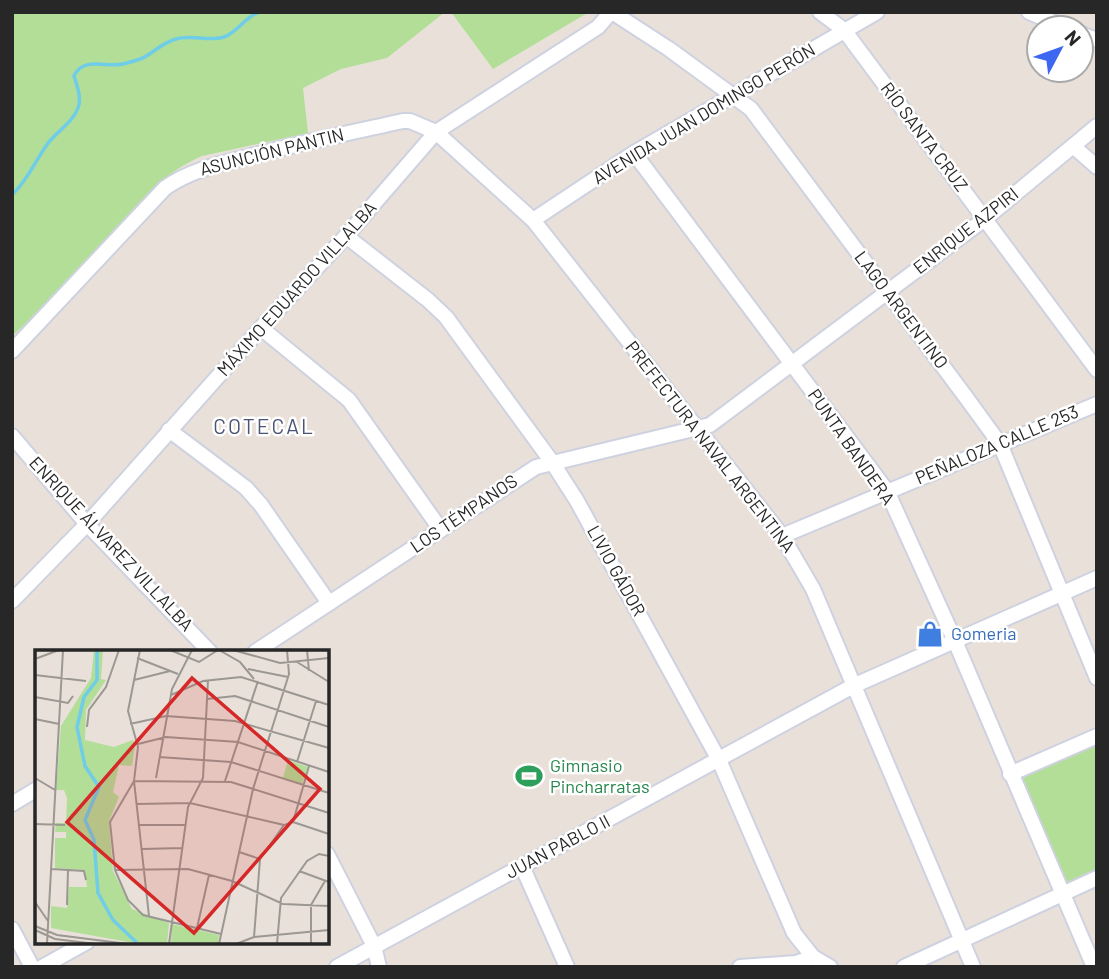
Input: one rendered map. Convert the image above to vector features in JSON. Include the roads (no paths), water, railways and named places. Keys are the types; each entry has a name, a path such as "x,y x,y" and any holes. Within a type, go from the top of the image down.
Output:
{"street":[{"name":"LAGO ARGENTINO","path":"612,12 751,109 1000,444 1097,678"},
{"name":"MÁXIMO EDUARDO VILLALBA","path":"12,601 87,524 436,132 598,27 612,12"},
{"name":"RÍO SANTA CRUZ","path":"820,12 844,30 1097,370"},
{"name":"AVENIDA JUAN DOMINGO PERÓN","path":"533,220 634,153 877,12"},
{"name":"ASUNCIÓN PANTIN","path":"12,351 165,188 178,178 195,171 303,143 403,121 410,121 436,132"},
{"name":"ENRIQUE AZPIRI","path":"697,430 710,425 986,218 1097,126"},
{"name":"PREFECTURA NAVAL ARGENTINA","path":"436,132 533,220 782,536 813,589 973,967"},
{"path":"1073,146 1097,167"},
{"name":"PUNTA BANDERA","path":"634,153 887,491 955,641 1094,967"},
{"name":"LIVIO GÁDOR","path":"346,236 446,317 552,462 577,501 719,760 794,933 813,957"},
{"path":"261,328 349,400 441,530"},
{"name":"PEÑALOZA CALLE 253","path":"782,536 1097,404"},
{"path":"169,430 246,488 261,505 329,603"},
{"name":"LOS TÉMPANOS","path":"258,650 527,472 552,462 697,430"},
{"name":"ENRIQUE ÁLVAREZ VILLALBA","path":"12,436 87,524 208,650"},
{"name":"JUAN PABLO II","path":"337,967 853,686 1097,578"},
{"path":"1010,774 1097,736"},
{"path":"12,804 35,790"},
{"path":"329,857 373,946 380,967"},
{"path":"522,866 567,967"},
{"path":"904,967 1097,878"},
{"path":"12,929 32,967"},
{"path":"42,967 83,944"},
{"path":"740,967 796,963 813,957 830,967"}],"waterway":[{"path":"12,195 50,141 75,114 79,92 74,76 83,66 116,65 136,61 176,39 224,37 259,12"}],"place":[{"name":"Gomeria","path":"930,634"},
{"name":"Gimnasio Pincharratas","path":"529,776"}],"district":[{"name":"COTECAL","path":"264,427"}]}
